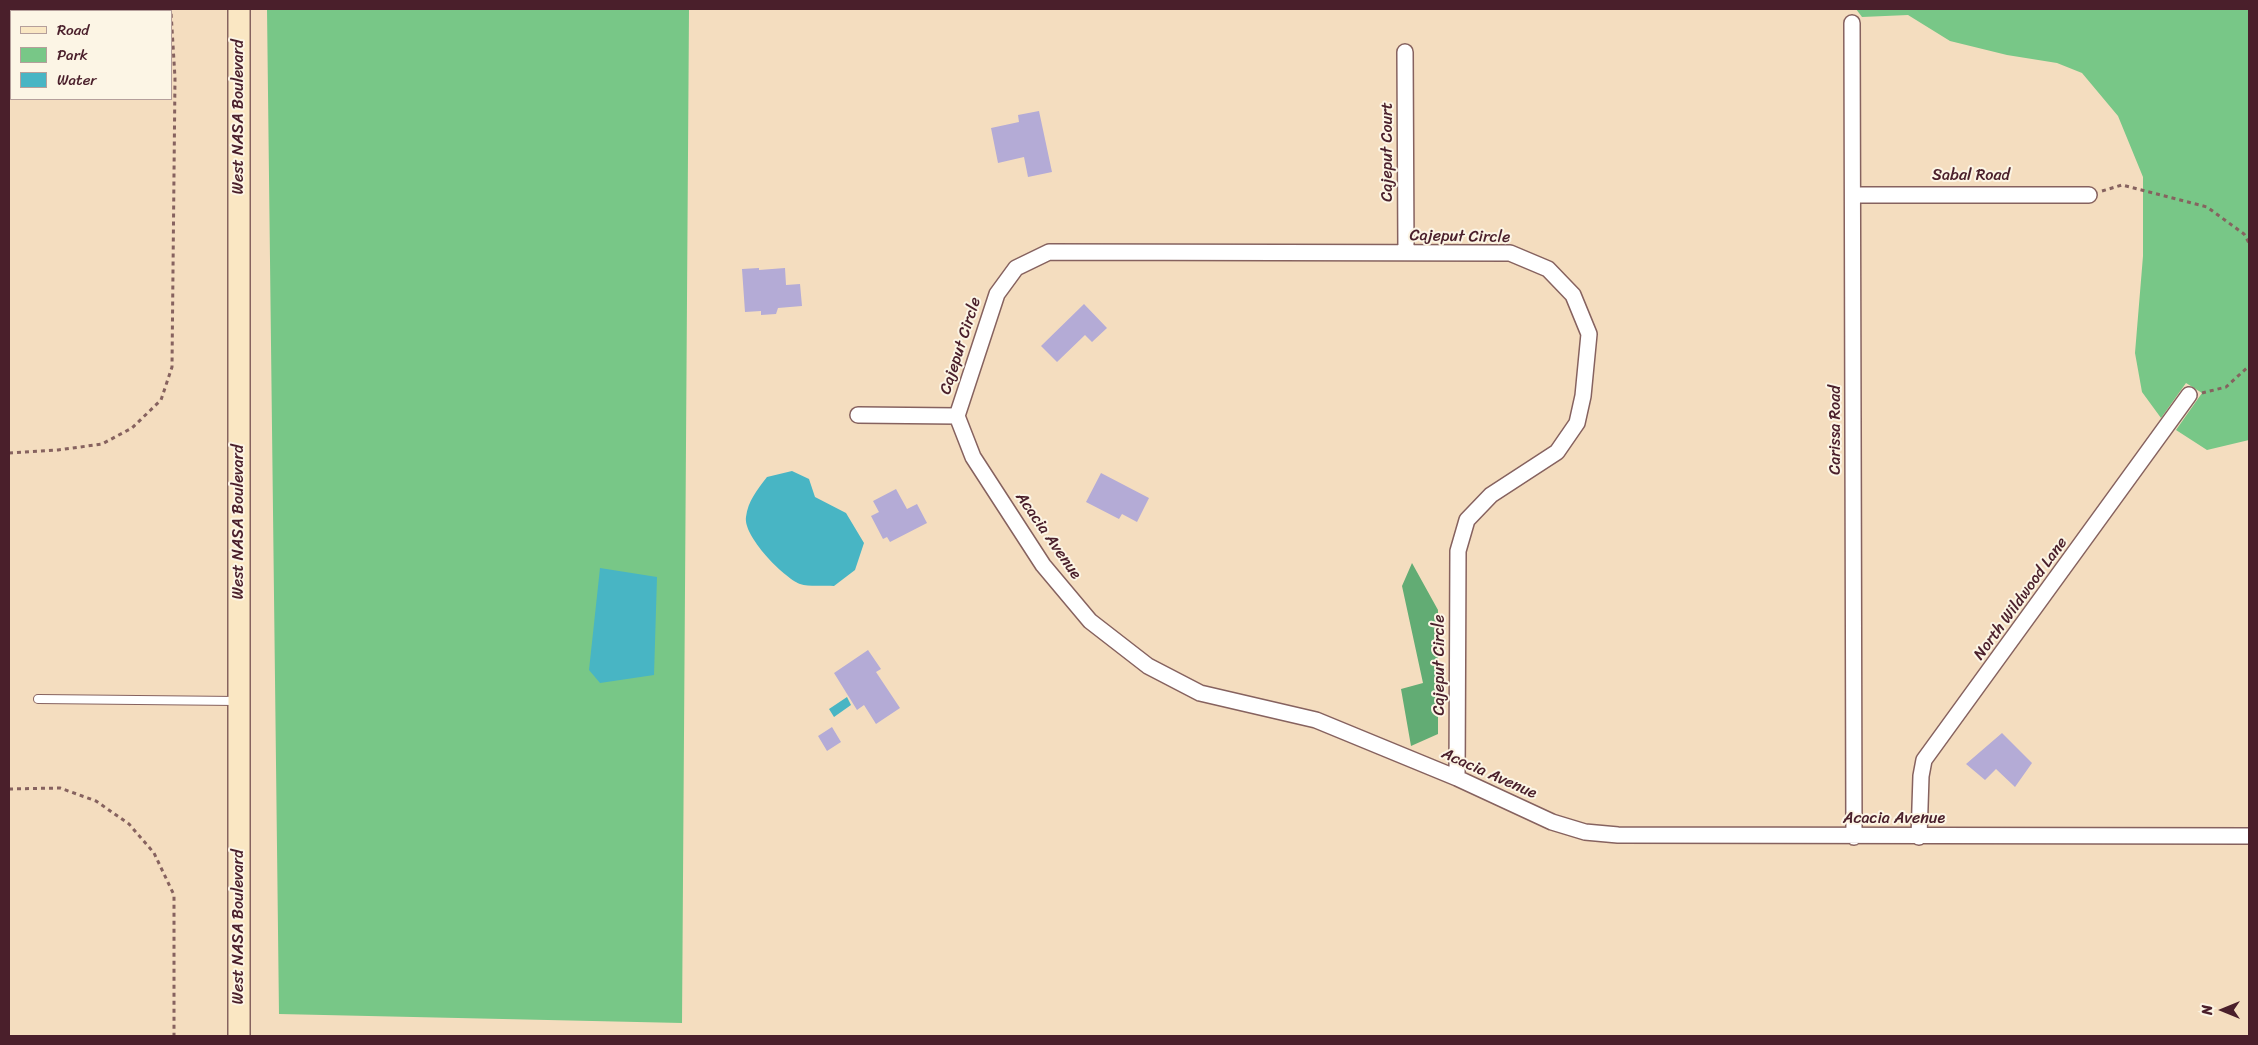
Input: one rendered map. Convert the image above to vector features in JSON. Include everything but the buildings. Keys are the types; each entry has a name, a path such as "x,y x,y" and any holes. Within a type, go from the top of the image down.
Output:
{"main road":[{"name":"West NASA Boulevard","path":"239,9 239,1036"}],"street":[{"name":"Carissa Road","path":"1852,24 1854,837"},
{"name":"Cajeput Court","path":"1405,52 1406,253"},
{"name":"Sabal Road","path":"1853,195 2089,195"},
{"name":"Cajeput Circle","path":"957,416 997,294 1016,268 1049,252 1510,253 1548,269 1573,295 1589,334 1582,396 1577,423 1557,452 1491,494 1467,520 1458,551 1457,778"},
{"name":"North Wildwood Lane","path":"1919,837 1921,776 1924,760 2189,395"},
{"path":"858,415 957,416"},
{"name":"Acacia Avenue","path":"957,416 973,457 1043,565 1090,620 1148,666 1200,693 1316,720 1457,778 1552,822 1584,832 1618,835 1854,837 2249,836"}],"lane":[{"path":"38,699 239,701"}],"path":[{"path":"9,453 58,450 102,444 132,428 161,400 172,366 175,78 172,28"},
{"path":"2089,195 2122,185 2207,207 2244,234 2249,243"},
{"path":"2189,395 2226,388 2249,366"},
{"path":"9,789 60,788 96,801 129,824 154,853 174,896 174,1036"}],"green space":[{"path":"267,9 689,9 682,1023 279,1014"},
{"path":"1856,9 2249,9 2249,440 2207,450 2176,430 2202,393 2186,383 2161,418 2142,392 2135,353 2143,256 2143,177 2118,116 2082,73 2057,63 2007,55 1950,41 1908,15 1862,17"},
{"path":"1412,563 1438,610 1438,734 1411,746 1401,689 1423,683 1402,586"}],"water":[{"path":"792,471 809,479 815,497 846,513 864,543 855,570 834,586 804,585 793,580 775,565 757,545 747,525 746,517 751,501 767,477"},
{"path":"600,568 657,577 654,675 600,683 589,670"},
{"path":"847,697 851,705 834,717 829,709"}]}
